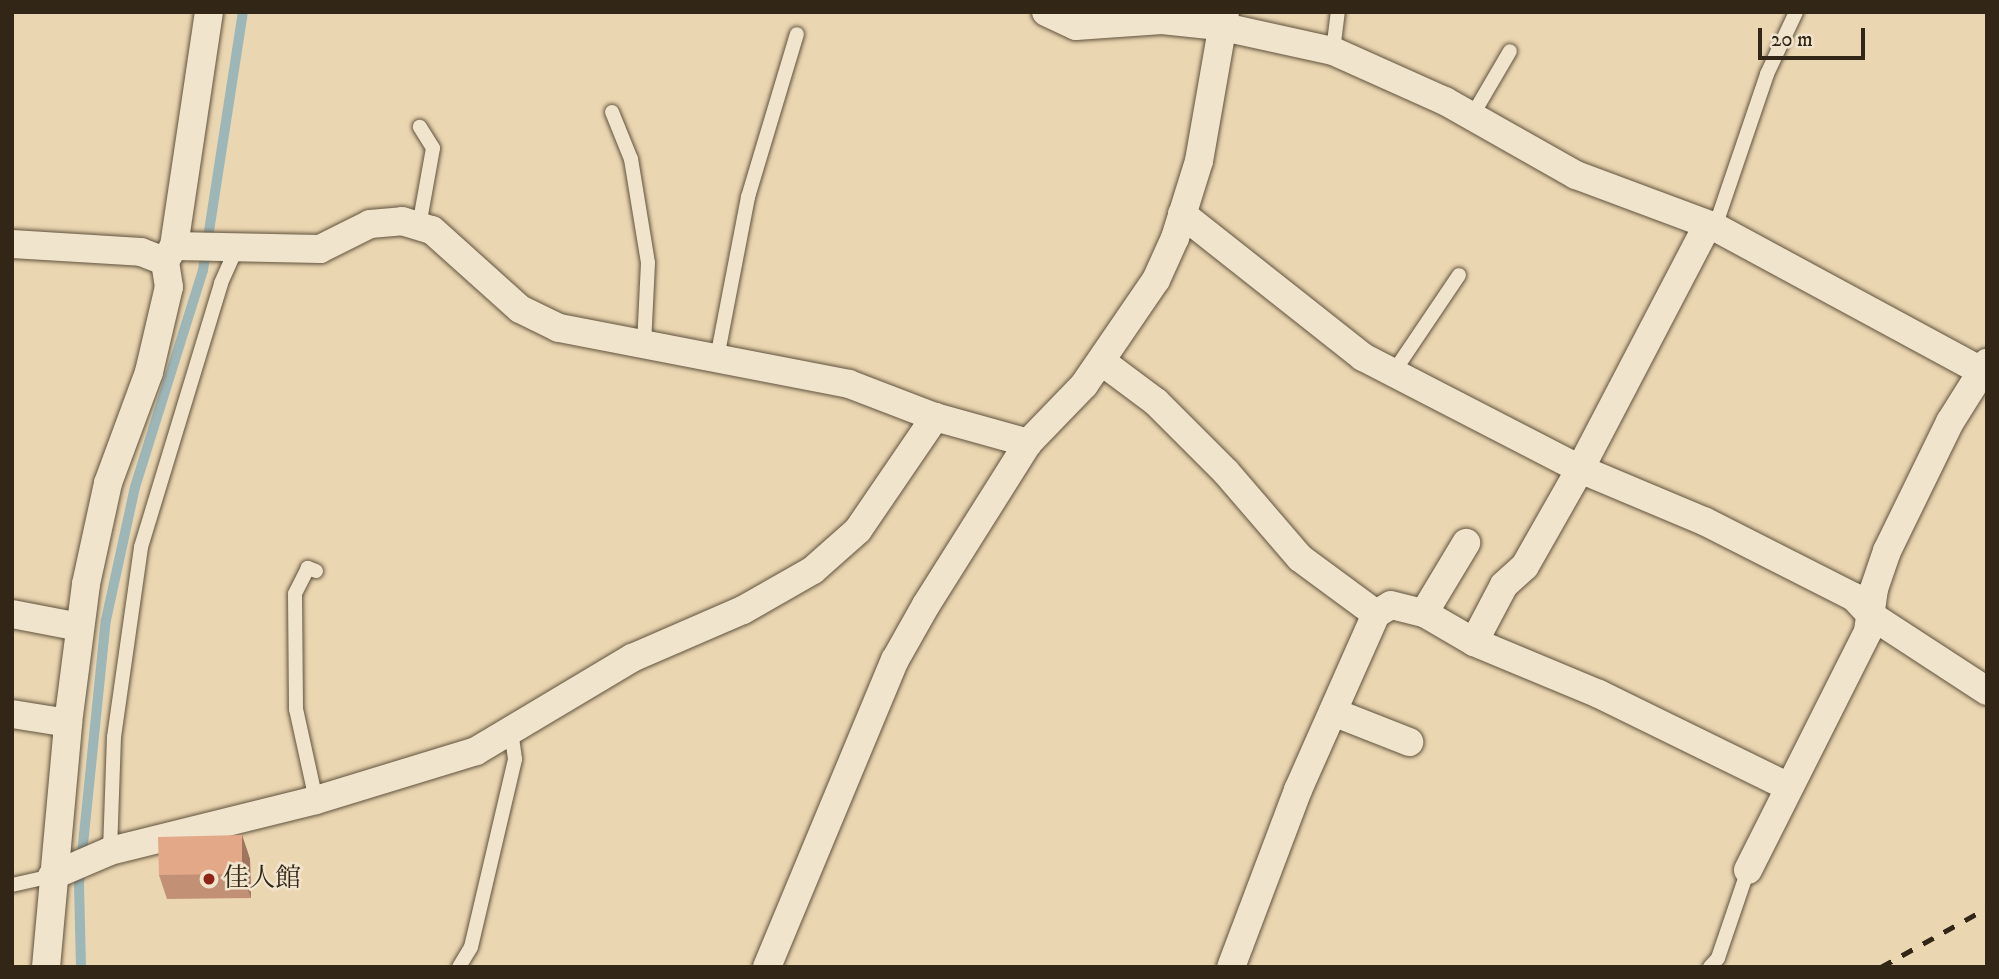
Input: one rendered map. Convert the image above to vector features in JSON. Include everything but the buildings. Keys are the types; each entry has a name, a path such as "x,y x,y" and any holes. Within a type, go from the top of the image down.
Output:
{"street":[{"path":"46,967 52,876 80,626 108,483 155,348 169,287 169,254 209,12"},
{"path":"1046,12 1076,26 1222,19 1333,51 1472,116 1576,175 1711,227 1983,367 1887,551 1874,589 1872,616 1748,870"},
{"path":"767,967 895,660 1028,443 1101,361 1156,280 1199,161 1222,19"},
{"path":"1182,214 1363,357 1580,469 1782,560 1854,597 1872,616 1987,691"},
{"path":"12,244 169,254 320,249 370,224 402,221 432,230 461,253 520,309 559,328 849,384 935,416 1028,443"},
{"path":"1474,642 1504,585 1525,566 1711,227"},
{"path":"1101,361 1164,411 1226,472 1300,558 1376,614"},
{"path":"52,876 110,851 316,800 476,751 632,658 743,610 813,570 858,530 935,416"},
{"path":"1424,613 1465,543"},
{"path":"1231,967 1333,712 1376,614 1391,605 1424,613 1474,642 1599,694 1787,786"},
{"path":"12,614 80,626"},
{"path":"1333,712 1409,742"},
{"path":"12,713 68,723"}],"lane":[{"path":"1333,51 1338,12"},
{"path":"1711,227 1767,74 1796,12"},
{"path":"717,358 748,197 797,34"},
{"path":"1472,116 1510,51"},
{"path":"612,112 631,159 648,263 644,344"},
{"path":"419,226 433,148 420,127"},
{"path":"110,851 114,737 141,547 221,283 236,250"},
{"path":"1393,373 1459,275"},
{"path":"316,571 308,568 295,594 295,607 296,709 316,800"},
{"path":"459,967 471,947 515,760 511,731"},
{"path":"1710,967 1718,958 1748,870"},
{"path":"12,885 52,876"}],"waterway":[{"path":"81,967 79,884 106,620 135,487 203,270 243,12"}],"railway":[{"path":"1881,967 1987,908"}],"place":[{"name":"佳人館","path":"209,879"}]}
